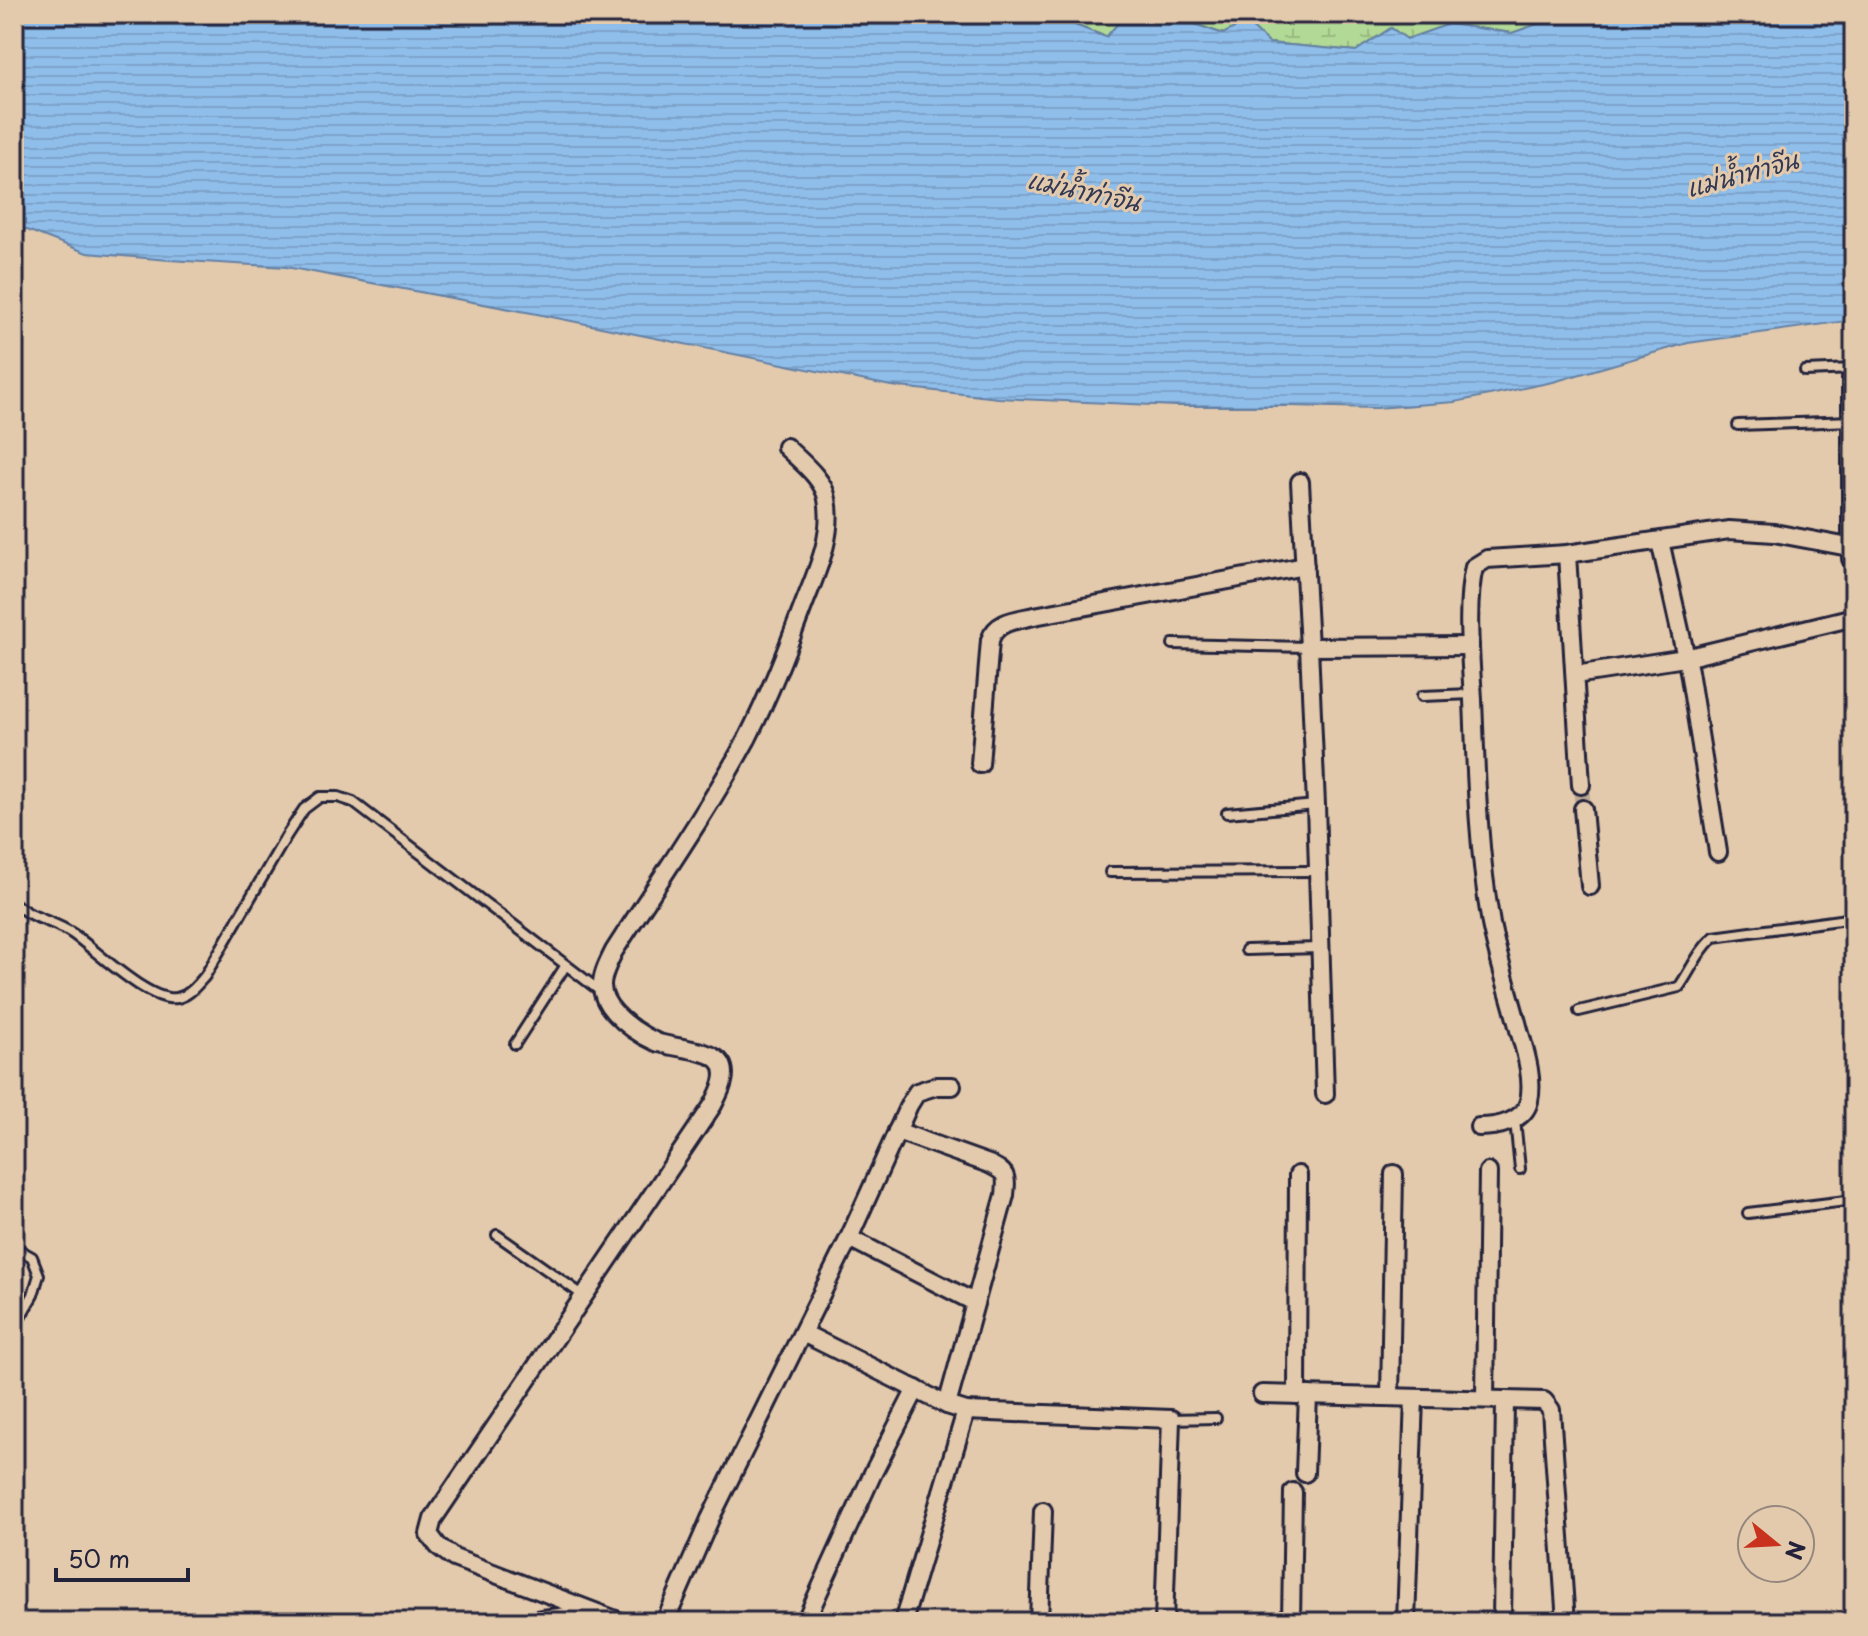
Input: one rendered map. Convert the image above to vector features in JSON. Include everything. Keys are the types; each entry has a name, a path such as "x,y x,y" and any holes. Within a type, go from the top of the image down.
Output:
{"main road":[{"path":"1854,379 1854,558"}],"street":[{"path":"621,1622 454,1558 438,1546 429,1534 433,1519 713,1105 722,1087 720,1061 709,1054 658,1042 625,1023 609,1007 601,984 602,974 748,736 822,557 830,522 827,495 818,480 786,447"},
{"path":"1300,482 1316,805 1325,1094"},
{"path":"1479,1127 1494,1127 1515,1119 1528,1106 1530,1096 1528,1061 1492,926 1479,840 1470,646 1474,567 1487,559 1567,554 1729,530 1774,533 1854,548"},
{"path":"1660,541 1685,658 1718,852"},
{"path":"1567,554 1581,785"},
{"path":"980,764 990,640 993,631 1002,625 1034,616 1305,566"},
{"path":"1575,675 1685,658 1854,617"},
{"path":"1309,647 1470,646"},
{"path":"1583,809 1590,886"},
{"path":"665,1622 710,1519 849,1238 909,1105 917,1092 936,1086 952,1086"},
{"path":"897,1131 989,1164 1003,1171 1006,1179 1005,1195 947,1405"},
{"path":"1485,1399 1488,1172"},
{"path":"1390,1397 1394,1174"},
{"path":"1298,1175 1305,1473"},
{"path":"849,1238 974,1302"},
{"path":"803,1333 947,1405 966,1411 1171,1419 1164,1622"},
{"path":"805,1622 873,1473 916,1389"},
{"path":"1262,1394 1544,1401 1551,1410 1566,1622"},
{"path":"1406,1622 1414,1398"},
{"path":"1502,1622 1505,1400"},
{"path":"903,1622 966,1411"},
{"path":"1291,1622 1293,1492"},
{"path":"1039,1622 1043,1511"}],"lane":[{"path":"1805,371 1854,369"},
{"path":"1738,425 1854,421"},
{"path":"1173,644 1309,647"},
{"path":"1422,696 1472,694"},
{"path":"14,903 32,916 73,934 151,992 166,998 178,998 193,990 205,976 304,809 320,797 338,797 353,802 603,993"},
{"path":"1227,813 1316,805"},
{"path":"1110,872 1318,871"},
{"path":"1579,1011 1679,987 1701,948 1714,937 1854,918"},
{"path":"1246,950 1321,948"},
{"path":"515,1044 566,965"},
{"path":"1515,1119 1520,1169"},
{"path":"1748,1213 1854,1200"},
{"path":"497,1235 584,1296"},
{"path":"14,1247 32,1257 39,1275 33,1295 14,1328"},
{"path":"1171,1419 1216,1418"},
{"path":"526,1622 537,1615 581,1607"}],"green space":[{"path":"1046,14 1126,14 1107,37"},
{"path":"1165,14 1566,14 1512,33 1449,24 1407,39 1391,28 1356,51 1268,43 1246,22 1224,34"}],"water":[{"name":"แม่น้ำท่าจีน","path":"14,14 1046,14 1106,37 1126,14 1165,14 1223,34 1246,22 1269,43 1356,51 1391,28 1407,39 1449,24 1512,33 1566,14 1854,14 1854,320 1688,343 1553,382 1455,402 1376,408 1176,406 998,398 891,386 286,267 87,253 14,225"}],"tunnel":[{"path":"1581,785 1583,809"}]}
